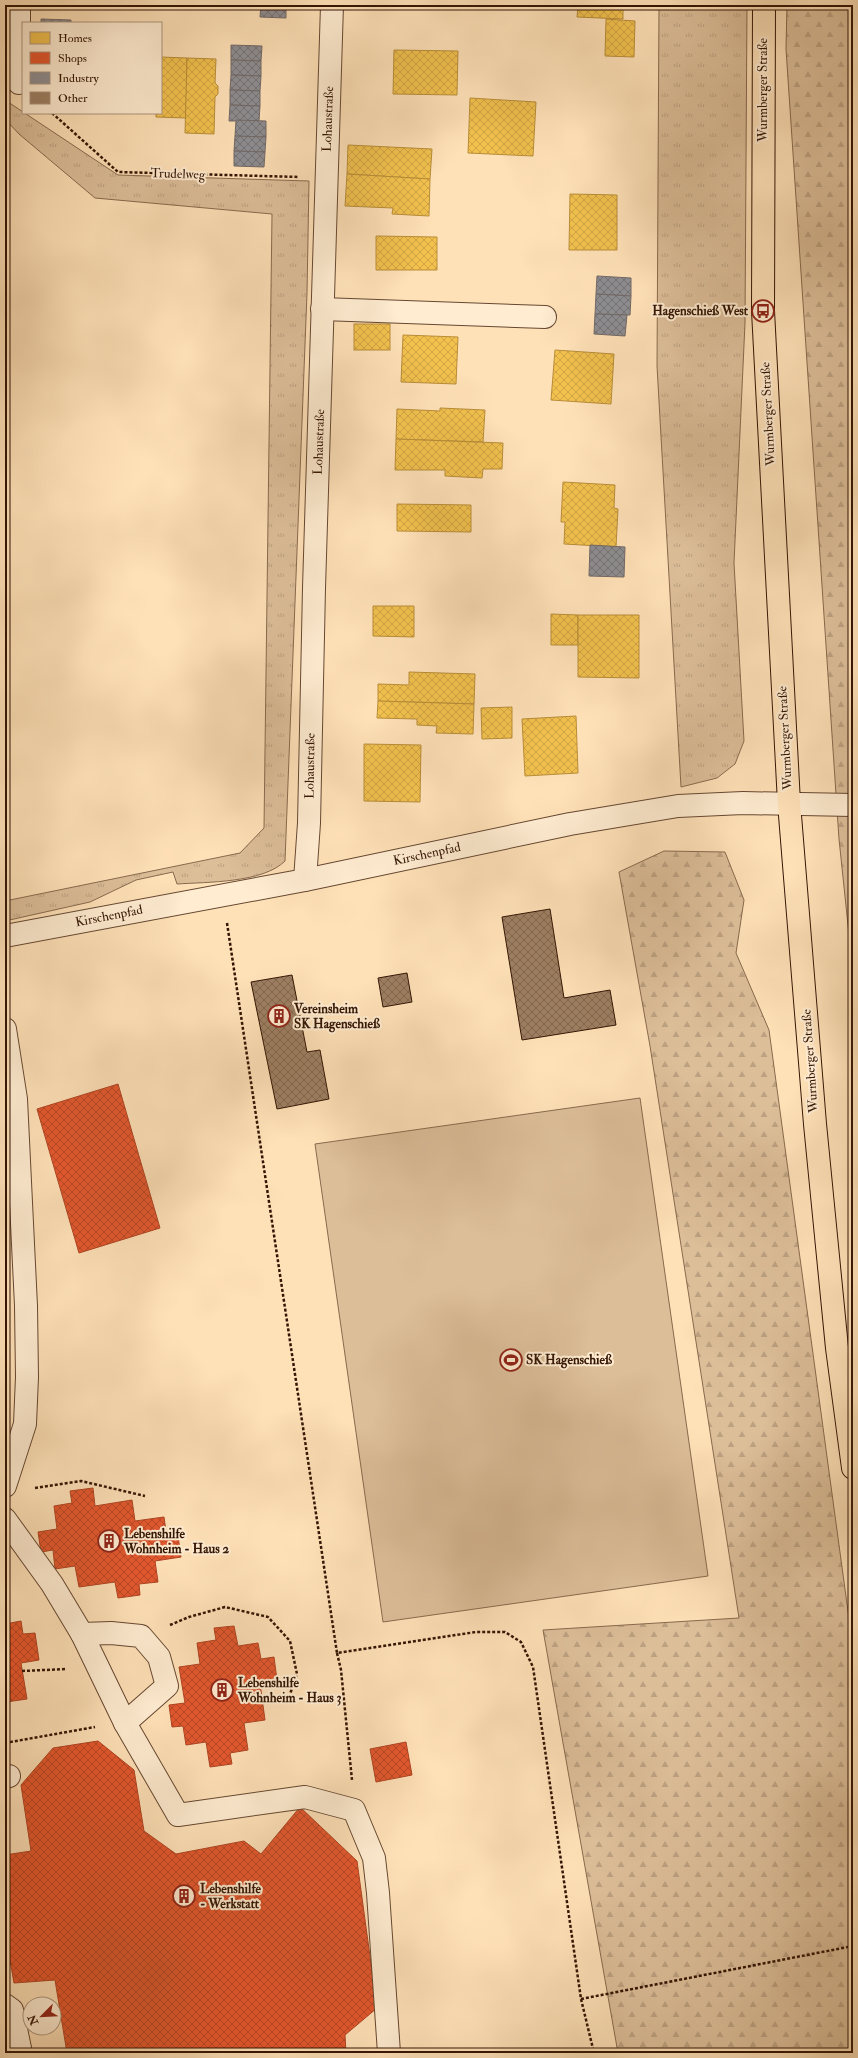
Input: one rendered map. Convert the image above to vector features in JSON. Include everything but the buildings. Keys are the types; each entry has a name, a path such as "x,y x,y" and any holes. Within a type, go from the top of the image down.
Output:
{"main road":[{"name":"Wurmberger Straße","path":"764,5 763,311 789,803 816,1132 837,1348 853,1468"}],"street":[{"path":"18,83 19,5"},
{"name":"Lohaustraße","path":"305,880 309,823 314,588 332,5"},
{"path":"322,309 545,317"},
{"name":"Kirschenpfad","path":"5,936 305,880 570,824 670,807 743,803 853,805"},
{"path":"5,1029 16,1100 26,1306 25,1424 5,1486"},
{"path":"5,1519 52,1584 82,1634 125,1723 178,1815 305,1797 354,1810 374,1858 378,1893 389,2053"},
{"path":"82,1634 111,1633 141,1636 159,1657 167,1686 125,1723"},
{"path":"7,2010 21,2053"}],"path":[{"name":"Trudelweg","path":"53,114 118,172 326,178"},
{"path":"222,895 337,1653 341,1670 354,1810"},
{"path":"28,1489 81,1481 145,1496"},
{"path":"141,1636 189,1616 225,1607 268,1616 290,1641 297,1674 289,1697 266,1700"},
{"path":"337,1653 476,1632 505,1632 521,1642 533,1667 581,1998 594,2053"},
{"path":"22,1671 99,1667"},
{"path":"5,1743 125,1723"},
{"path":"581,1998 853,1946"}],"green space":[{"path":"659,5 747,5 745,323 734,563 744,741 735,764 717,778 681,787 657,366"},
{"path":"787,5 853,5 853,973 839,839 786,49"},
{"path":"5,100 22,111 22,114 26,114 118,175 309,181 307,293 285,861 263,874 219,882 177,884 173,872 136,880 90,902 5,921 5,901 240,853 264,828 272,214 95,198 19,134 5,119"},
{"path":"664,851 725,852 744,900 736,953 769,1030 853,1648 853,2053 618,2053 543,1630 739,1618 650,1046 619,872"},
{"name":"SK Hagenschieß","path":"640,1098 708,1576 383,1622 315,1144"}],"place":[{"name":"Hagenschieß West","path":"763,311"},
{"name":"Vereinsheim SK Hagenschieß","path":"279,1016"},
{"name":"SK Hagenschieß","path":"511,1360"},
{"name":"Lebenshilfe Wohnheim - Haus 2","path":"109,1541"},
{"name":"Lebenshilfe Wohnheim - Haus 3","path":"222,1690"},
{"name":"Lebenshilfe - Werkstatt","path":"184,1896"}]}
